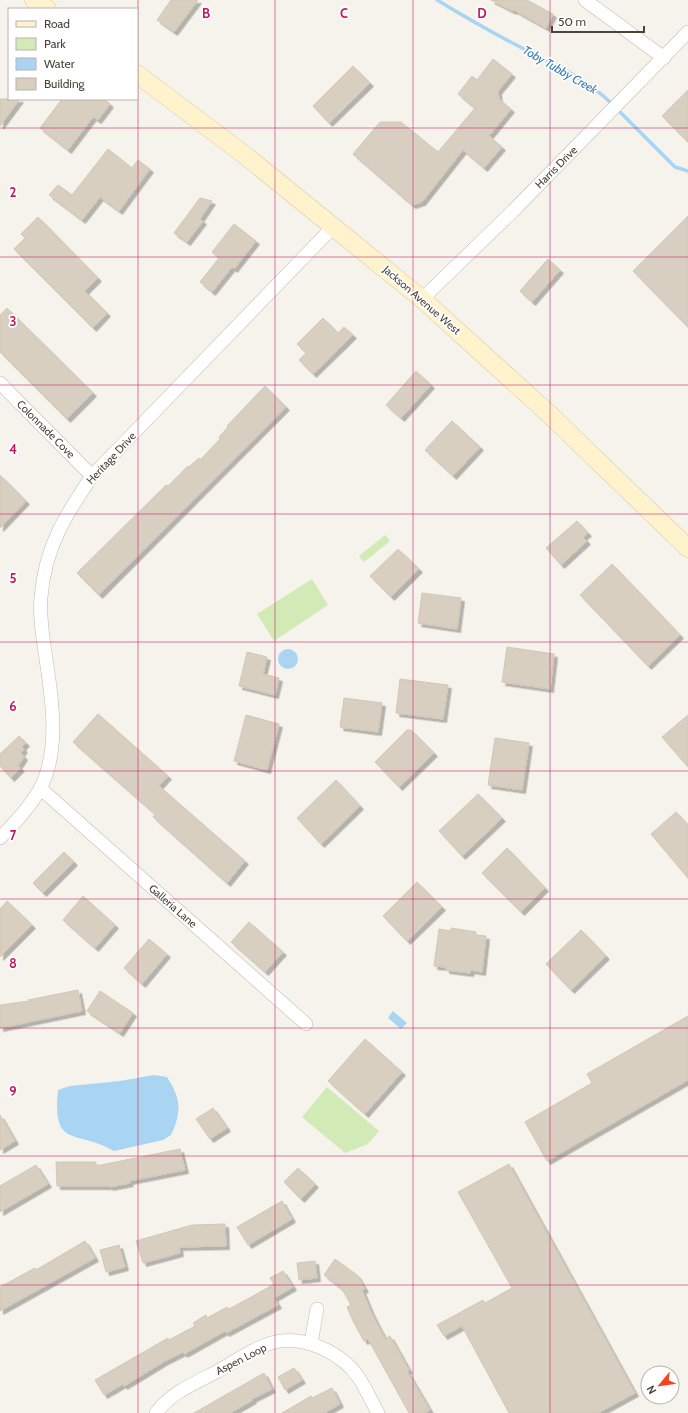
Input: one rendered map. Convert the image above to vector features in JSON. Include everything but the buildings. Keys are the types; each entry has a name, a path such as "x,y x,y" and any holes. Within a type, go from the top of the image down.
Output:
{"main road":[{"path":"34,0 46,8"},
{"name":"Jackson Avenue West","path":"138,75 246,156 422,299 548,413 688,548"}],"street":[{"path":"585,0 664,58"},
{"name":"Harris Drive","path":"422,299 513,211 688,32"},
{"name":"Heritage Drive","path":"0,838 20,818 40,788 48,766 52,746 48,667 41,629 41,597 46,559 64,517 92,476 334,226"},
{"name":"Colonnade Cove","path":"0,383 92,476"},
{"name":"Galleria Lane","path":"40,788 306,1024"},
{"path":"311,1343 317,1309"},
{"name":"Aspen Loop","path":"156,1413 174,1395 256,1350 274,1342 291,1340 311,1343 346,1363 359,1378 378,1413"}],"green space":[{"path":"385,535 390,541 364,562 359,556"},
{"path":"312,579 328,605 274,641 257,614"},
{"path":"327,1087 379,1131 368,1144 345,1153 302,1117"}],"water":[{"path":"288,649 295,652 298,659 295,666 288,669 281,666 278,659 281,652"},
{"path":"393,1011 407,1023 401,1029 388,1018"},
{"path":"154,1075 167,1077 175,1092 178,1105 175,1127 171,1135 163,1140 114,1151 70,1135 63,1130 59,1122 57,1109 58,1090 70,1086 120,1081"}],"waterway":[{"name":"Toby Tubby Creek","path":"437,0 500,37 570,73 592,87 612,104"},
{"name":"Toby Tubby Creek","path":"617,109 675,167 688,171"}]}
